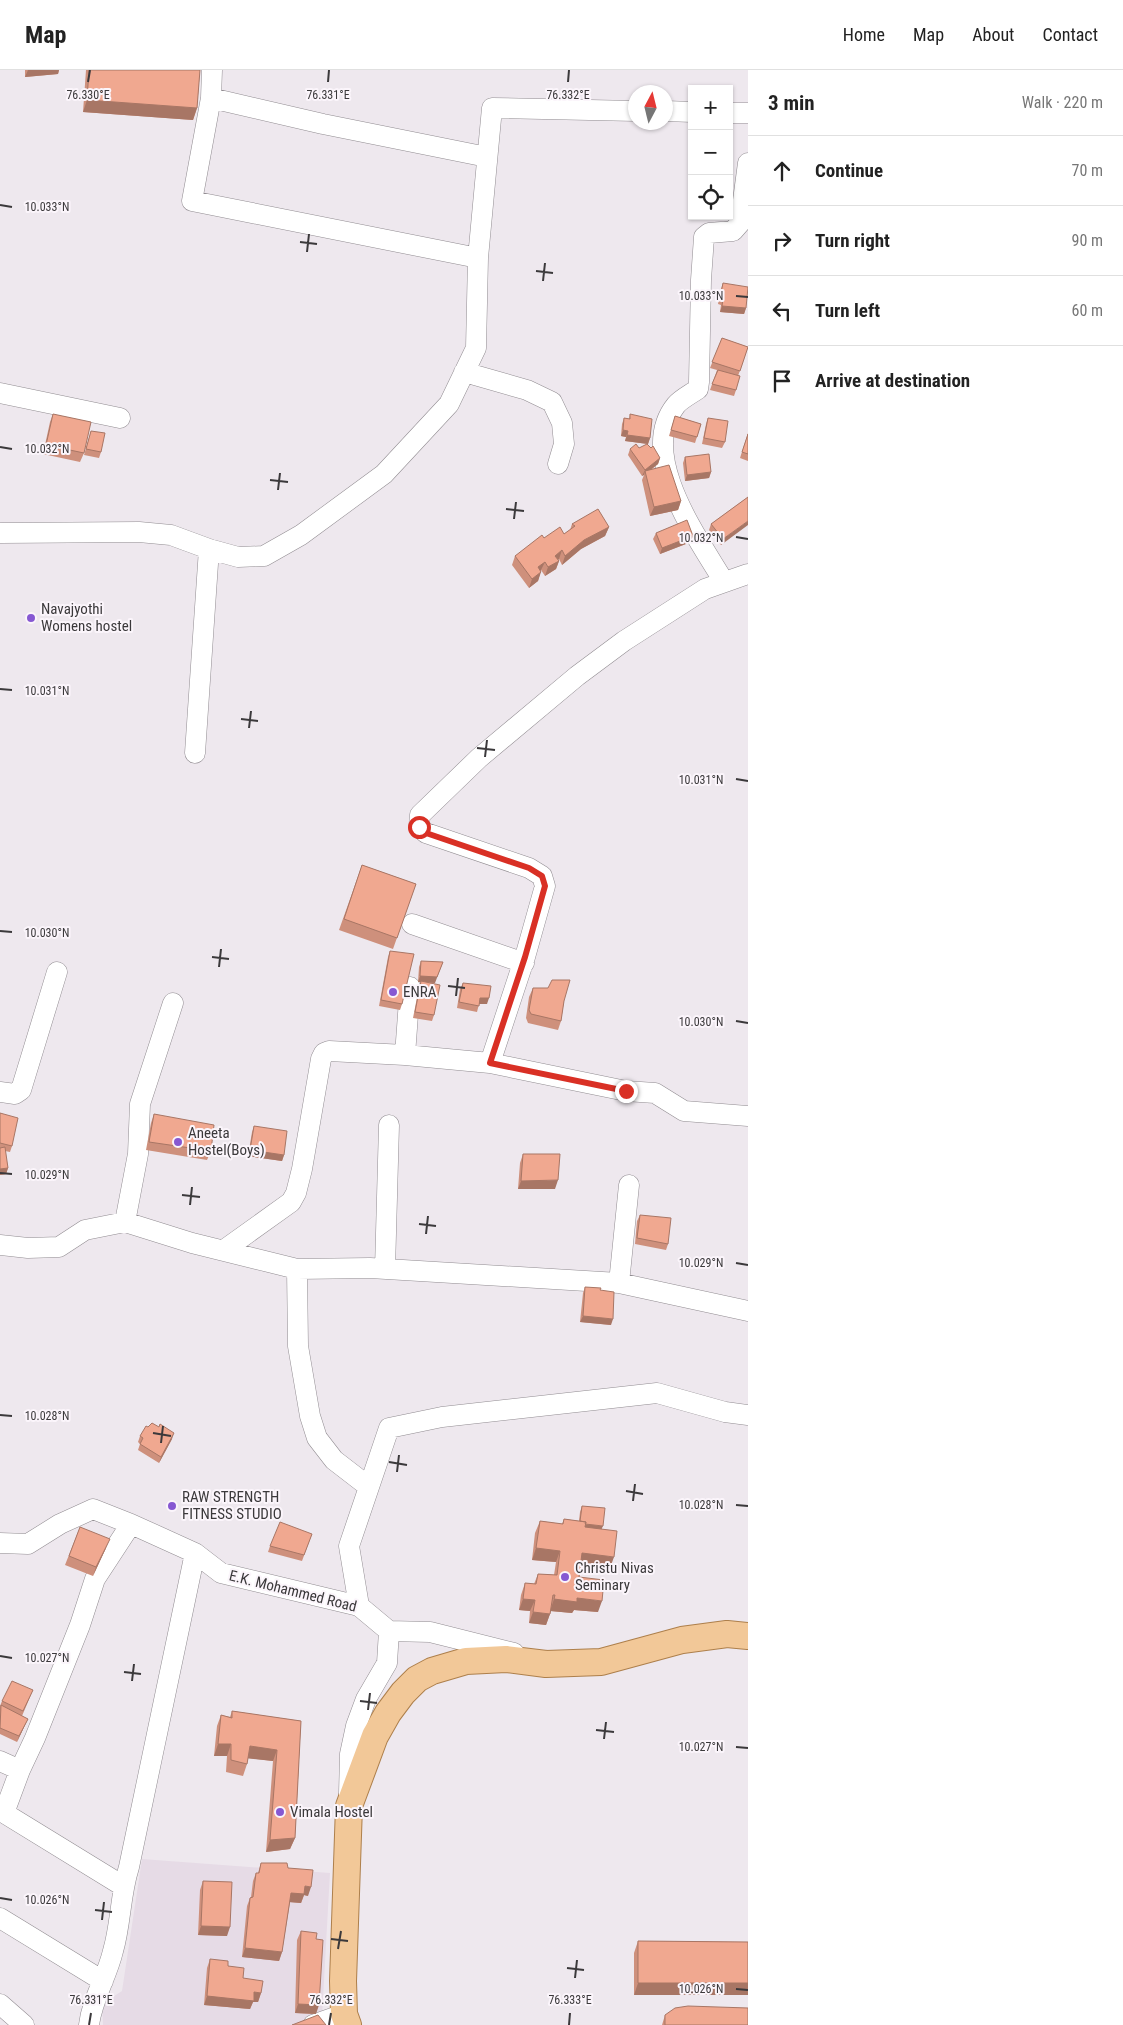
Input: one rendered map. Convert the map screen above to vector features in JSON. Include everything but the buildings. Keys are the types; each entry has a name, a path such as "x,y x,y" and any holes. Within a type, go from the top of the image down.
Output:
{"main road":[{"path":"346,2019 343,1981 349,1806 375,1736 388,1713 417,1679 432,1670 466,1661 506,1659 554,1664 602,1662 682,1640 727,1634 748,1636"}],"street":[{"path":"212,70 211,98 192,201 478,258"},
{"path":"211,98 323,124 487,157"},
{"path":"0,533 139,532 170,534 208,549 238,557 264,556 301,535 384,474 448,404 476,348 478,258 492,108 628,111"},
{"path":"673,112 688,112"},
{"path":"733,113 748,113"},
{"path":"724,582 688,520 666,470 662,451 663,430 677,404 698,389 704,238 709,234 734,231 740,223 748,163"},
{"path":"464,372 527,390 552,402 562,423 564,444 558,464"},
{"path":"0,393 120,418"},
{"path":"194,753 208,549"},
{"path":"490,1063 524,963 545,886 542,876 529,868 426,833 419,827 420,815 479,758 577,676 624,641 705,589 748,574"},
{"path":"412,924 524,963"},
{"path":"0,1092 14,1094 21,1090 57,972"},
{"path":"405,1055 410,988"},
{"path":"125,1222 138,1154 140,1104 173,1003"},
{"path":"224,1250 291,1202 296,1193 321,1059 324,1053 329,1051 405,1055 490,1063 626,1091 655,1094 684,1111 748,1116"},
{"path":"385,1269 389,1125"},
{"path":"619,1283 629,1185"},
{"path":"0,1245 28,1248 59,1247 85,1230 125,1222 297,1269 385,1269 619,1283 748,1311"},
{"path":"297,1269 298,1346 310,1416 317,1438 334,1460 369,1487"},
{"path":"359,1606 349,1546 389,1428 442,1417 657,1393 725,1412 748,1415"},
{"name":"E.K. Mohammed Road","path":"0,1543 28,1544 60,1524 93,1509 195,1553 221,1573 359,1606 388,1631"},
{"path":"123,1886 4,1813 73,1642 95,1579 131,1524"},
{"path":"89,2025 91,2010 104,1981 114,1950 123,1886 131,1858 195,1553"},
{"path":"349,1806 350,1754 356,1726 366,1699 387,1663 388,1631 430,1632 554,1664"},
{"path":"0,1761 20,1770"},
{"path":"0,1918 104,1981"},
{"path":"0,2004 24,2025"},
{"path":"313,2025 346,2019"}],"shaded area":[{"path":"142,1859 330,1873 322,2016 297,2025 103,2025 102,2004 122,1991"}],"place":[{"name":"Navajyothi Womens hostel","path":"31,618"},
{"name":"ENRA","path":"393,992"},
{"name":"Aneeta Hostel(Boys)","path":"178,1142"},
{"name":"RAW STRENGTH FITNESS STUDIO","path":"172,1506"},
{"name":"Christu Nivas Seminary","path":"565,1577"},
{"name":"Vimala Hostel","path":"280,1812"}],"route":[{"path":"419,827 426,833 529,868 542,876 545,886 525,957 490,1063 626,1091"}]}
